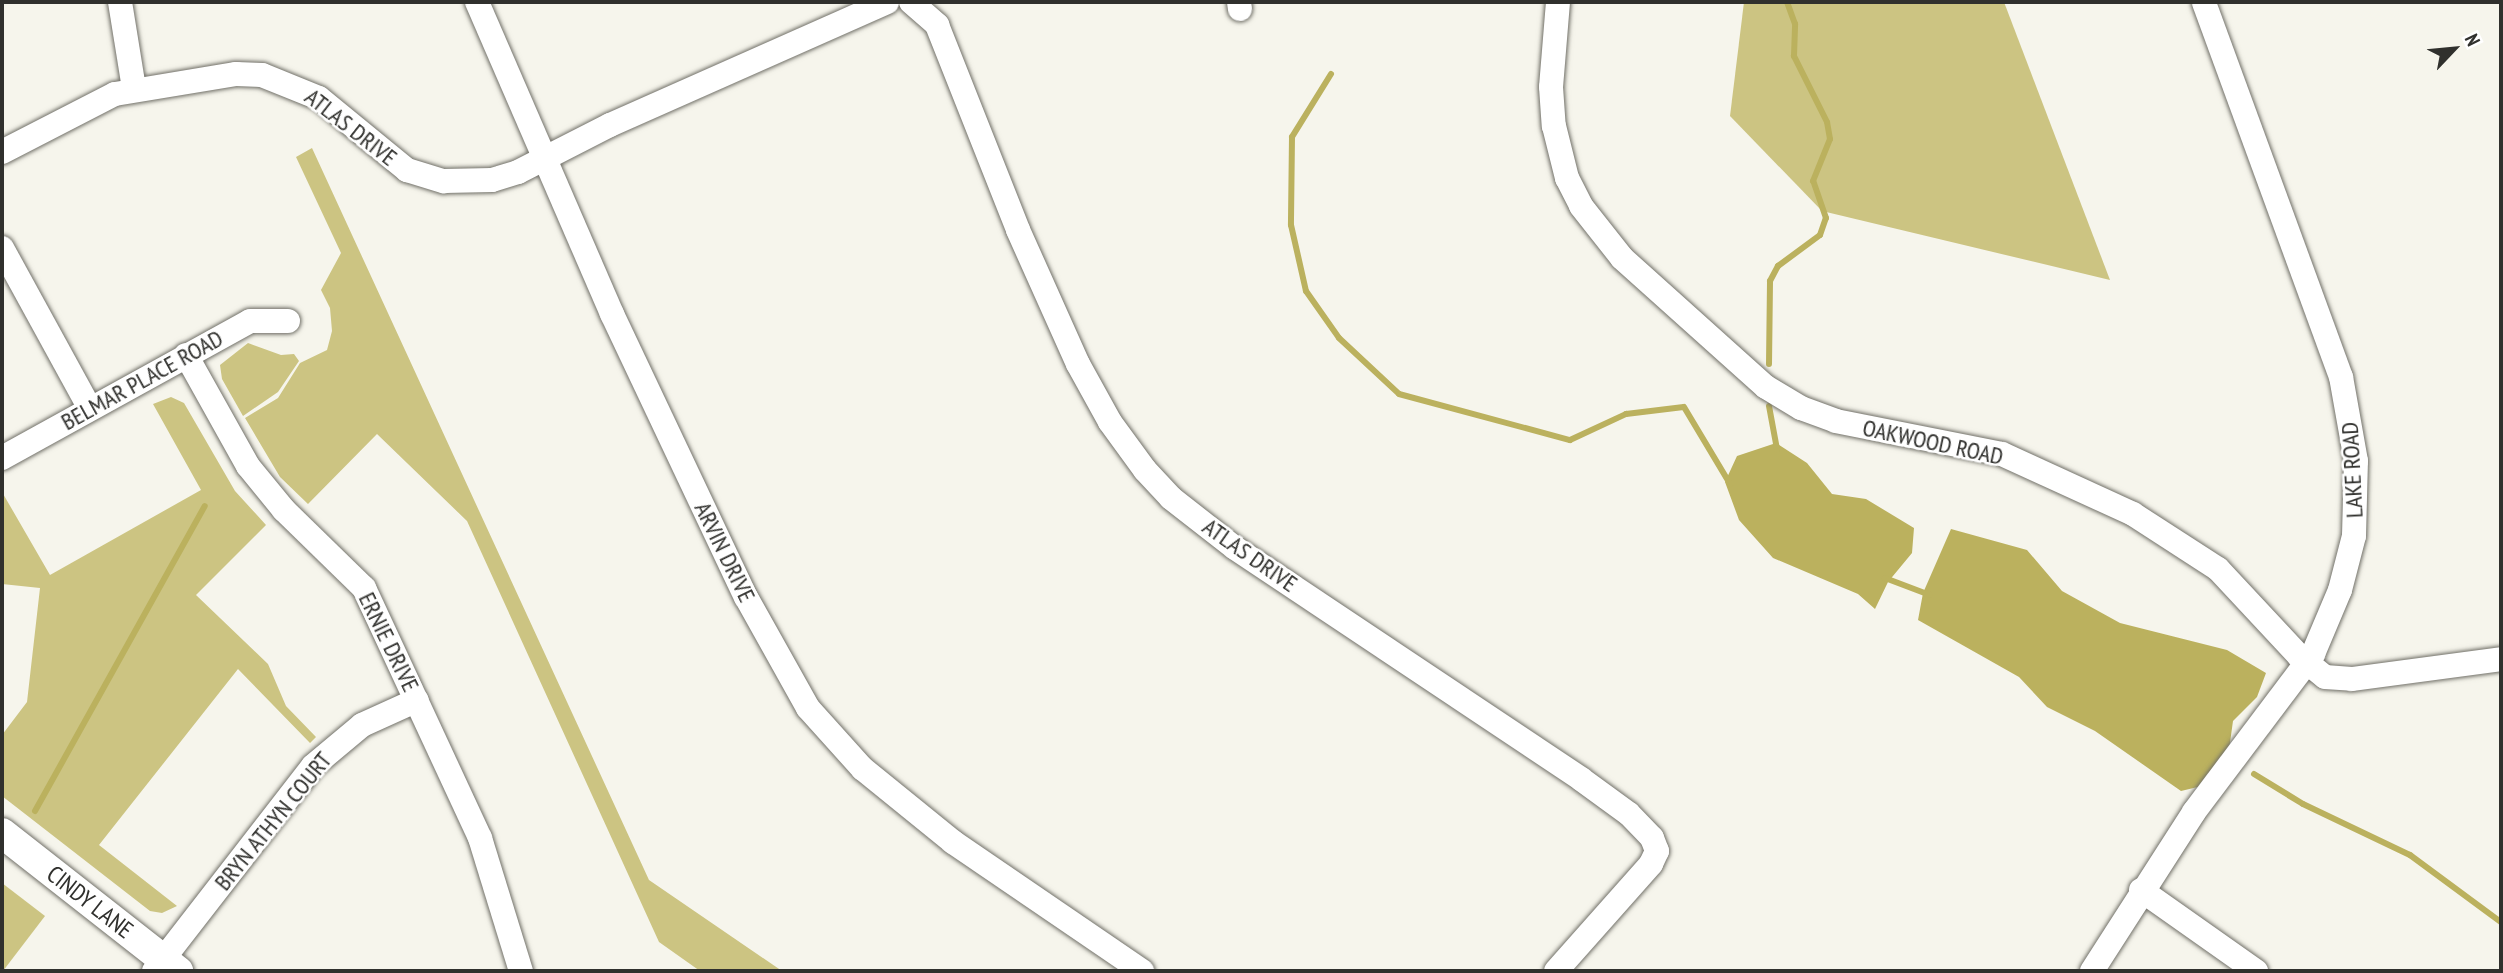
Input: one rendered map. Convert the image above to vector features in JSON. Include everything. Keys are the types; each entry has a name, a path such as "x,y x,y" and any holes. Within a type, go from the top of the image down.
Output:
{"main road":[{"name":"CINDY LANE","path":"2,833 165,967"}],"street":[{"path":"120,2 134,88"},
{"name":"ARVIN DRIVE","path":"477,2 542,160 746,597 808,708 863,769 953,842 1142,971"},
{"name":"ATLAS DRIVE","path":"2,152 74,111 134,88 236,74 274,77 319,98 396,164 444,181 492,180 542,160 610,125 887,2"},
{"name":"ATLAS DRIVE","path":"911,2 937,25 1018,230 1078,364 1115,430 1144,470 1171,498 1235,548 1581,779 1629,814 1652,838 1657,850 1651,864 1556,971"},
{"name":"OAKWOOD ROAD","path":"1558,2 1551,87 1554,126 1564,167 1581,206 1622,258 1735,362 1779,395 1822,417 2002,454 2133,514 2218,569 2306,663 2337,680 2501,659"},
{"name":"LAKE ROAD","path":"2092,971 2141,890 2194,812 2306,663 2336,602 2354,536 2358,499 2350,417 2323,316 2204,2"},
{"path":"2,248 90,409"},
{"name":"BELMAR PLACE ROAD","path":"2,458 250,321 288,321"},
{"name":"ERNIE DRIVE","path":"186,355 248,466 284,510 364,587 480,838 521,971"},
{"name":"BRYN ATHYN COURT","path":"165,967 313,766 362,725 418,701"},
{"path":"2141,890 2256,971"}],"shaded area":[{"path":"1744,2 2004,2 2110,280 1822,211 1730,116"},
{"path":"312,148 649,880 782,971 700,971 659,942 467,521 377,434 308,504 280,477 245,418 278,398 300,363 327,350 332,331 330,308 321,290 341,253 296,157"},
{"path":"248,343 281,355 294,354 299,361 278,392 243,416 222,379 220,365"},
{"path":"171,397 184,403 235,491 266,525 196,595 268,664 286,706 316,737 310,743 238,669 99,845 177,906 162,913 150,911 2,796 2,735 27,702 40,588 2,584 2,492 50,575 201,490 153,404"},
{"path":"1776,443 1807,463 1832,494 1866,499 1914,528 1912,553 1888,582 1875,609 1858,594 1773,558 1739,520 1725,482 1737,456"},
{"path":"1951,529 2027,550 2062,591 2120,623 2227,650 2266,673 2257,697 2233,721 2228,757 2206,785 2181,791 2095,731 2047,707 2019,677 1918,620 1923,593"},
{"path":"2,883 45,916 3,971 2,971"}],"waterway":[{"path":"1769,364 1770,281 1778,266 1820,235 1826,218 1813,181 1830,139 1827,122 1794,56 1795,24 1787,2"},
{"path":"1331,74 1292,137 1291,225 1306,291 1339,338 1399,394 1570,440 1626,414 1684,407 1730,484"},
{"path":"1769,406 1777,449"},
{"path":"35,811 205,506"},
{"path":"1885,578 1930,595"},
{"path":"2254,774 2303,804 2410,855 2501,922"}]}
